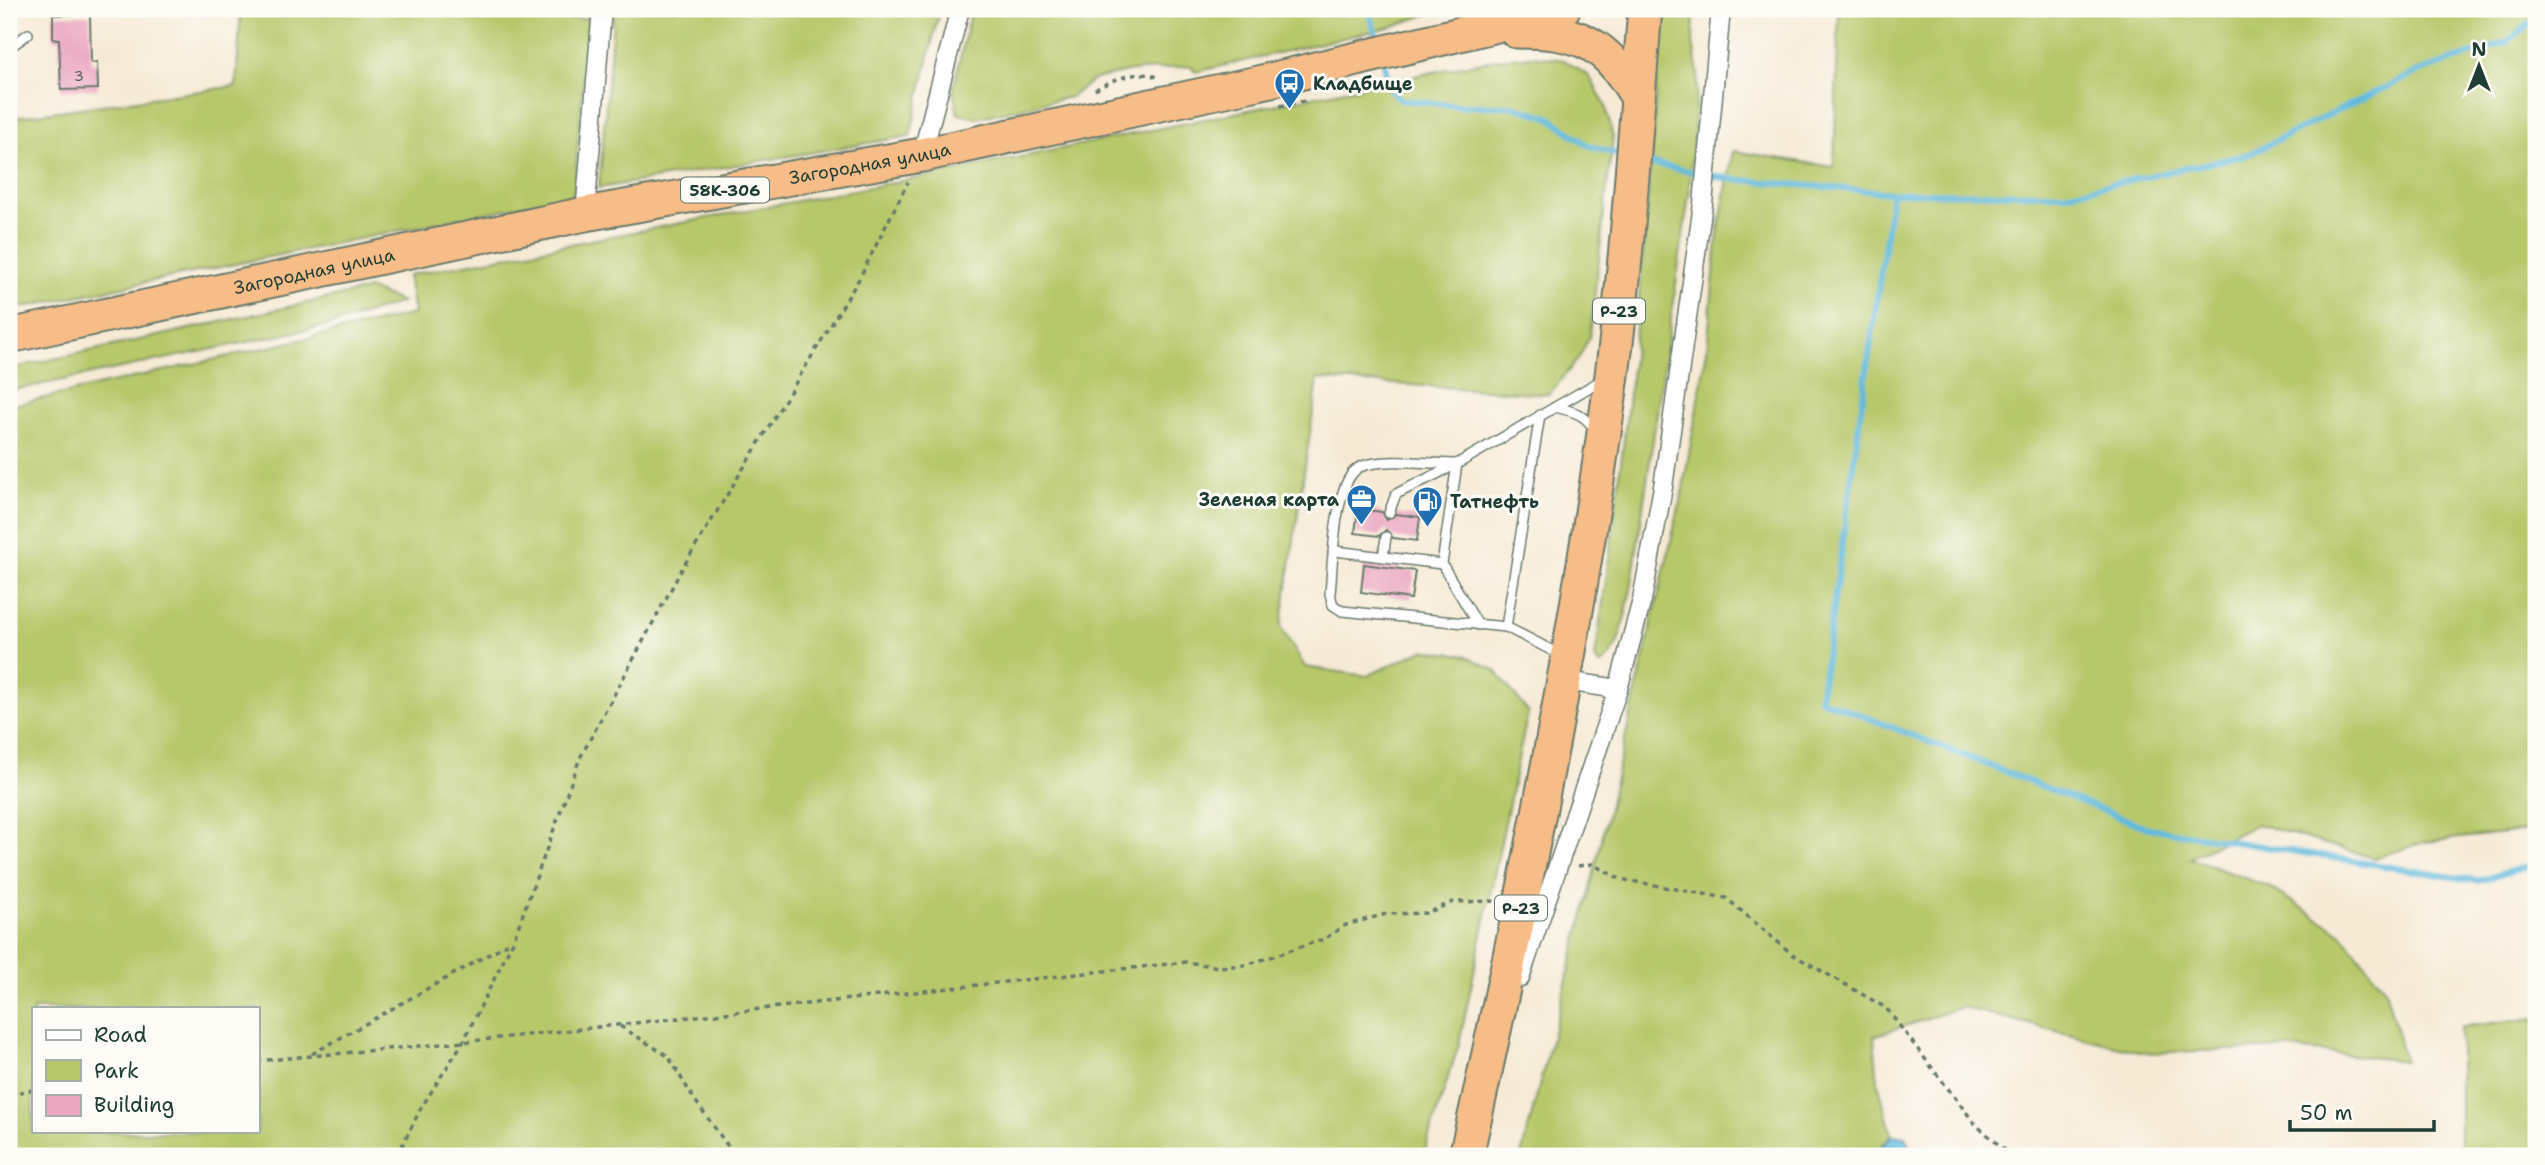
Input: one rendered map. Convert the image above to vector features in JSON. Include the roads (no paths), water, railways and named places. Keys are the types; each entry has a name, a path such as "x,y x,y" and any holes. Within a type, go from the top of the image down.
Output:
{"highway":[{"path":"1441,39 1506,9"},
{"name":"Загородная улица","path":"9,336 585,214 922,155 1258,83 1563,9"},
{"name":"Р-23","path":"1466,1156 1523,900 1568,670 1612,374 1645,9"},
{"path":"1441,39 1509,31 1550,31 1579,36 1603,50 1620,68 1638,98"}],"street":[{"path":"585,214 602,9"},
{"path":"922,155 960,9"},
{"path":"1481,1092 1618,689 1642,600 1664,487 1703,204 1721,9"},
{"path":"1568,670 1618,689"}],"lane":[{"path":"9,48 28,34"},
{"path":"1389,513 1396,494 1457,464 1612,374"},
{"path":"1555,407 1587,418 1601,448"},
{"path":"1506,627 1540,415"},
{"path":"1457,464 1379,463 1361,466 1348,477 1342,492 1335,551 1330,594 1333,605 1342,611 1506,627 1568,670"},
{"path":"1457,464 1442,564 1478,625"},
{"path":"1383,557 1386,537"},
{"path":"1335,551 1442,564"}],"water":[{"path":"1892,1135 1906,1137 1915,1156 1872,1156"}],"waterway":[{"path":"1367,9 1379,42"},
{"path":"1892,193 2065,194 2247,155 2415,73 2507,42 2536,18"},
{"path":"1384,63 1391,91 1402,100 1463,106 1511,106 1549,117 1587,145 1623,156"},
{"path":"1643,162 1730,179 1892,193 1820,699 2148,828 2478,881 2536,864"}],"place":[{"name":"Кладбище","path":"1290,111"},
{"name":"Зеленая карта","path":"1362,527"},
{"name":"Татнефть","path":"1427,529"}]}
